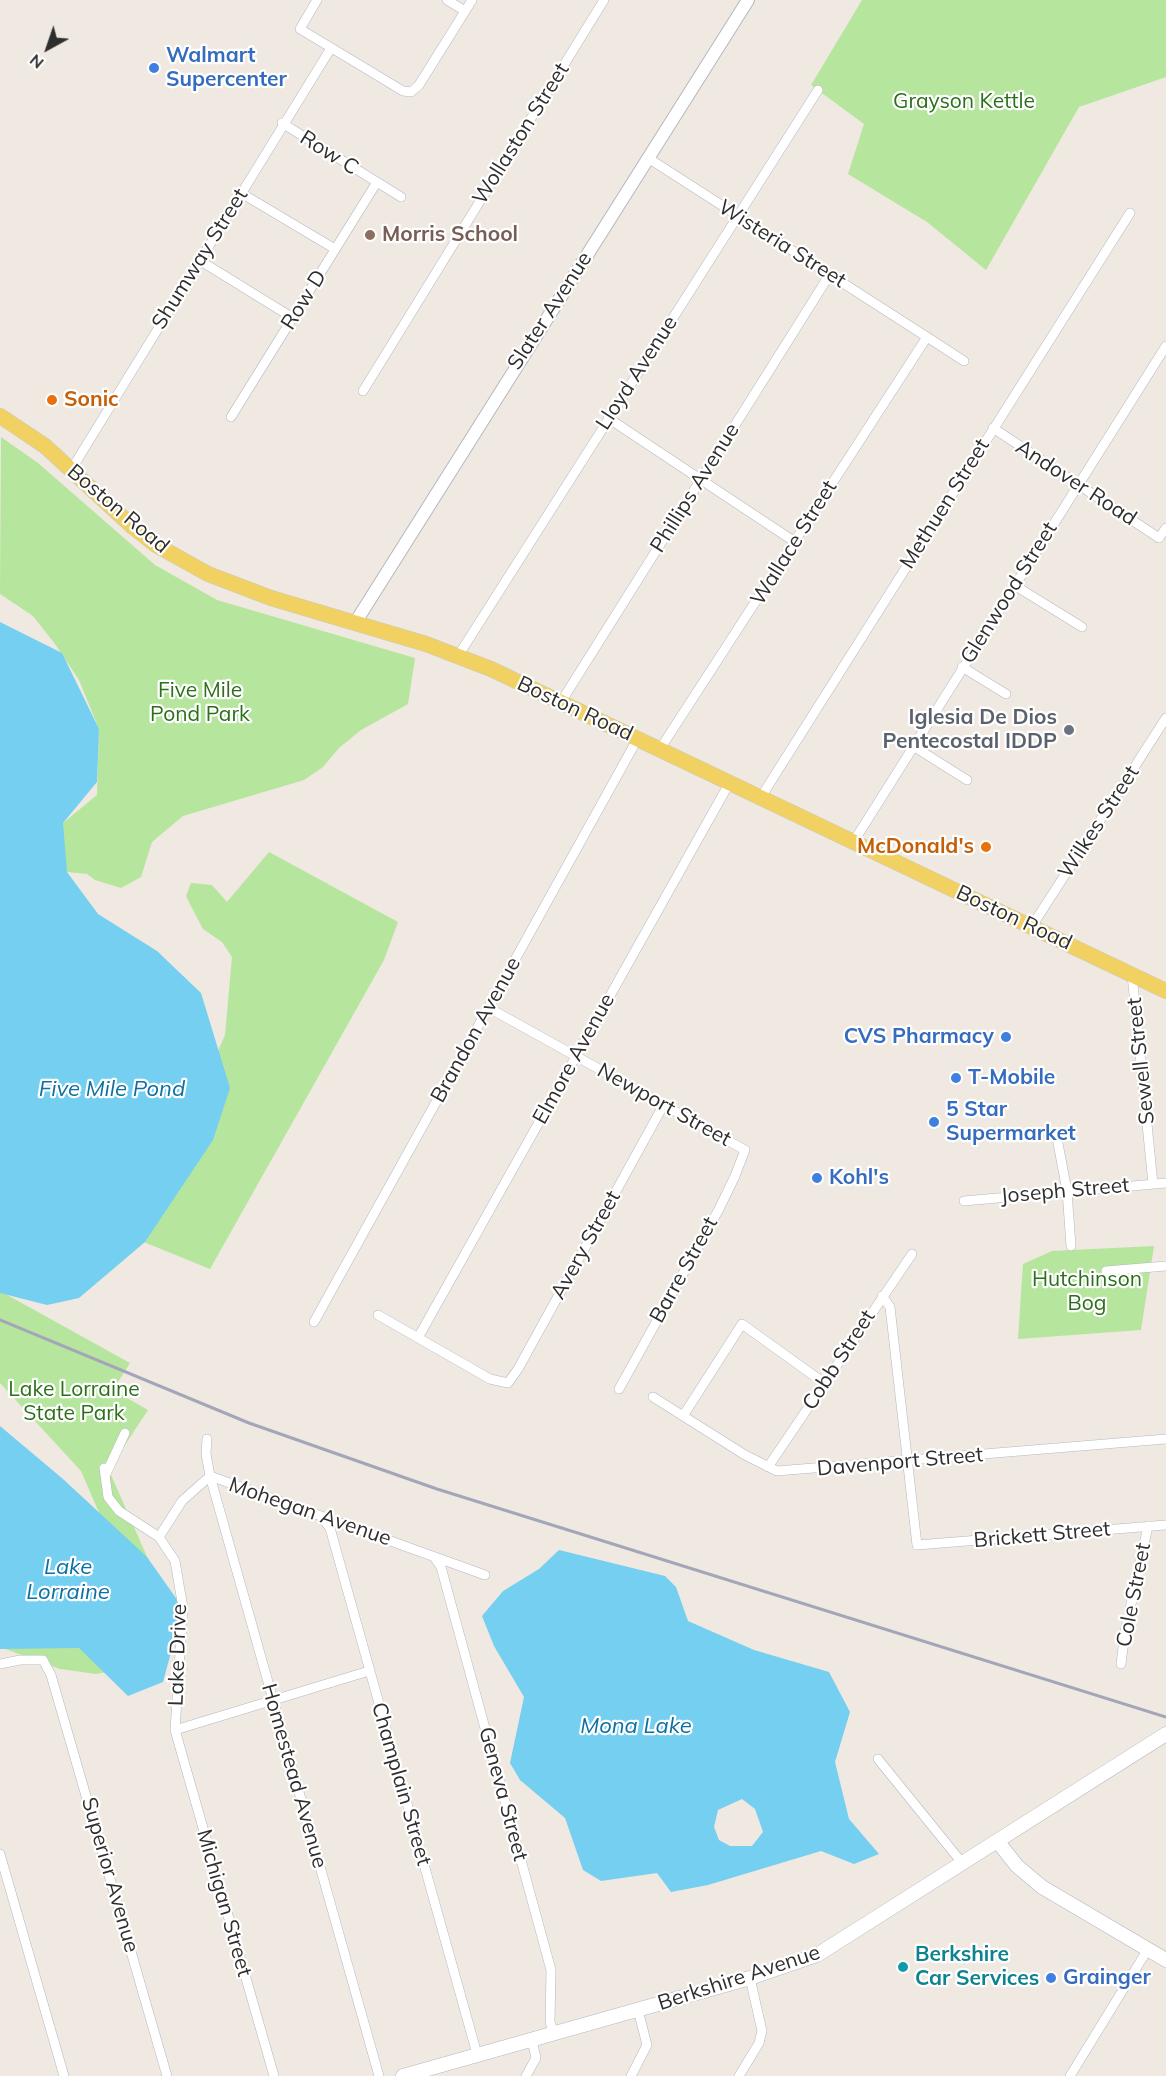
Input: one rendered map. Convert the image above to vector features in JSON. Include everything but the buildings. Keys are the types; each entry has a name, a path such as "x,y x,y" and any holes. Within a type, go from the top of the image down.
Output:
{"main road":[{"name":"Boston Road","path":"0,416 45,446 133,527 193,567 254,592 458,656 638,738 1166,991"},
{"name":"Berkshire Avenue","path":"404,2076 750,1978 822,1952 1166,1734"},
{"path":"998,1842 1027,1876 1166,1960"}],"street":[{"path":"317,0 300,29 403,91 411,92 419,85 472,0"},
{"path":"447,0 465,11"},
{"name":"Wollaston Street","path":"363,390 604,0"},
{"name":"Slater Avenue","path":"355,622 748,0"},
{"name":"Shumway Street","path":"71,470 282,123 331,48"},
{"name":"Lloyd Avenue","path":"458,656 818,90"},
{"name":"Row C","path":"282,123 401,197"},
{"name":"Wisteria Street","path":"648,158 927,337"},
{"name":"Row D","path":"231,417 376,182"},
{"path":"241,193 335,249"},
{"name":"Methuen Street","path":"761,797 1130,213"},
{"path":"199,260 292,318"},
{"name":"Phillips Avenue","path":"561,702 830,274"},
{"path":"927,337 964,361"},
{"name":"Wallace Street","path":"660,749 927,337"},
{"name":"Glenwood Street","path":"854,841 1166,346"},
{"path":"608,418 795,543"},
{"name":"Andover Road","path":"993,428 1159,538 1166,528"},
{"path":"1014,585 1082,627"},
{"path":"962,667 1006,694"},
{"name":"Wilkes Street","path":"1032,926 1166,718"},
{"name":"Brandon Avenue","path":"314,1322 638,738"},
{"path":"913,746 967,780"},
{"name":"Elmore Avenue","path":"419,1336 729,782"},
{"name":"Sewell Street","path":"1132,974 1153,1184"},
{"name":"Newport Street","path":"489,1008 745,1150"},
{"name":"Avery Street","path":"419,1336 490,1379 508,1383 518,1369 663,1106"},
{"path":"1057,1138 1067,1191 1071,1246"},
{"name":"Barre Street","path":"619,1389 719,1209 745,1150"},
{"name":"Joseph Street","path":"964,1201 1166,1183"},
{"name":"Cobb Street","path":"768,1467 912,1254"},
{"path":"1106,1271 1166,1266"},
{"path":"882,1296 890,1307 907,1461"},
{"path":"378,1315 419,1336"},
{"path":"683,1416 742,1324 825,1383"},
{"name":"Davenport Street","path":"653,1397 777,1471 1166,1439"},
{"name":"Lake Drive","path":"125,1432 105,1471 108,1497 119,1510 159,1537 175,1561 183,1608 175,1730"},
{"name":"Homestead Avenue","path":"207,1439 206,1454 210,1476 379,2076"},
{"name":"Brickett Street","path":"907,1461 917,1545 1166,1525"},
{"name":"Mohegan Avenue","path":"159,1537 182,1501 210,1476 485,1575"},
{"name":"Champlain Street","path":"321,1517 330,1528 477,2054"},
{"name":"Cole Street","path":"1121,1664 1126,1623 1148,1526"},
{"name":"Geneva Street","path":"434,1557 441,1567 551,1970 550,2022 554,2034"},
{"name":"Superior Avenue","path":"0,1664 20,1660 43,1660 51,1675 167,2076"},
{"path":"175,1730 369,1671"},
{"name":"Michigan Street","path":"175,1730 274,2076"},
{"path":"878,1759 963,1864"},
{"path":"0,1854 64,2076"},
{"path":"1070,2076 1148,1949"},
{"path":"739,2076 759,2043 762,2031 750,1978"},
{"path":"631,2076 647,2045 638,2010"},
{"path":"526,2076 536,2058 532,2040"}],"green space":[{"name":"Grayson Kettle","path":"862,0 1166,0 1166,77 1079,107 986,270 927,222 848,174 864,124 811,85"},
{"name":"Five Mile Pond Park","path":"1,437 38,463 155,565 217,600 415,658 408,704 361,730 339,748 323,767 304,780 183,816 152,842 141,877 121,888 95,880 87,874 67,872 62,852 63,823 97,795 99,729 79,680 55,644 33,616 0,594"},
{"path":"269,852 398,922 384,960 210,1269 80,1216 206,1078 225,1035 232,957 222,942 203,929 186,896 191,883 212,885 227,902"},
{"name":"Hutchinson Bog","path":"1154,1246 1141,1330 1018,1339 1023,1264 1052,1251"},
{"name":"Lake Lorraine State Park","path":"0,1291 130,1363 113,1390 148,1410 121,1451 107,1466 182,1636 139,1666 96,1674 60,1669 0,1647 151,1633 81,1471 0,1383"}],"water":[{"name":"Five Mile Pond","path":"0,622 62,653 99,729 97,782 63,823 67,872 98,914 157,951 201,993 230,1088 213,1140 145,1242 79,1298 47,1305 0,1293"},
{"name":"Lake Lorraine","path":"0,1426 63,1479 147,1557 183,1608 163,1682 128,1696 79,1648 0,1649"},
{"name":"Mona Lake","path":"559,1550 665,1576 676,1587 688,1621 754,1650 829,1672 850,1712 835,1762 849,1819 879,1854 854,1864 821,1851 708,1885 671,1892 657,1873 601,1881 583,1870 565,1818 520,1780 510,1763 524,1697 494,1646 482,1616 503,1591 539,1569","holes":["742,1799 755,1809 763,1832 752,1846 730,1846 719,1840 714,1827 718,1810"]}],"railway":[{"path":"0,1320 249,1423 437,1489 1166,1717"}],"place":[{"name":"Walmart Supercenter","path":"154,68"},
{"name":"Morris School","path":"370,235"},
{"name":"Sonic","path":"52,400"},
{"name":"Iglesia De Dios Pentecostal IDDP","path":"1069,730"},
{"name":"McDonald's","path":"986,847"},
{"name":"CVS Pharmacy","path":"1006,1037"},
{"name":"T-Mobile","path":"956,1078"},
{"name":"5 Star Supermarket","path":"934,1122"},
{"name":"Kohl's","path":"817,1178"},
{"name":"Berkshire Car Services","path":"903,1967"},
{"name":"Grainger","path":"1051,1978"}]}
